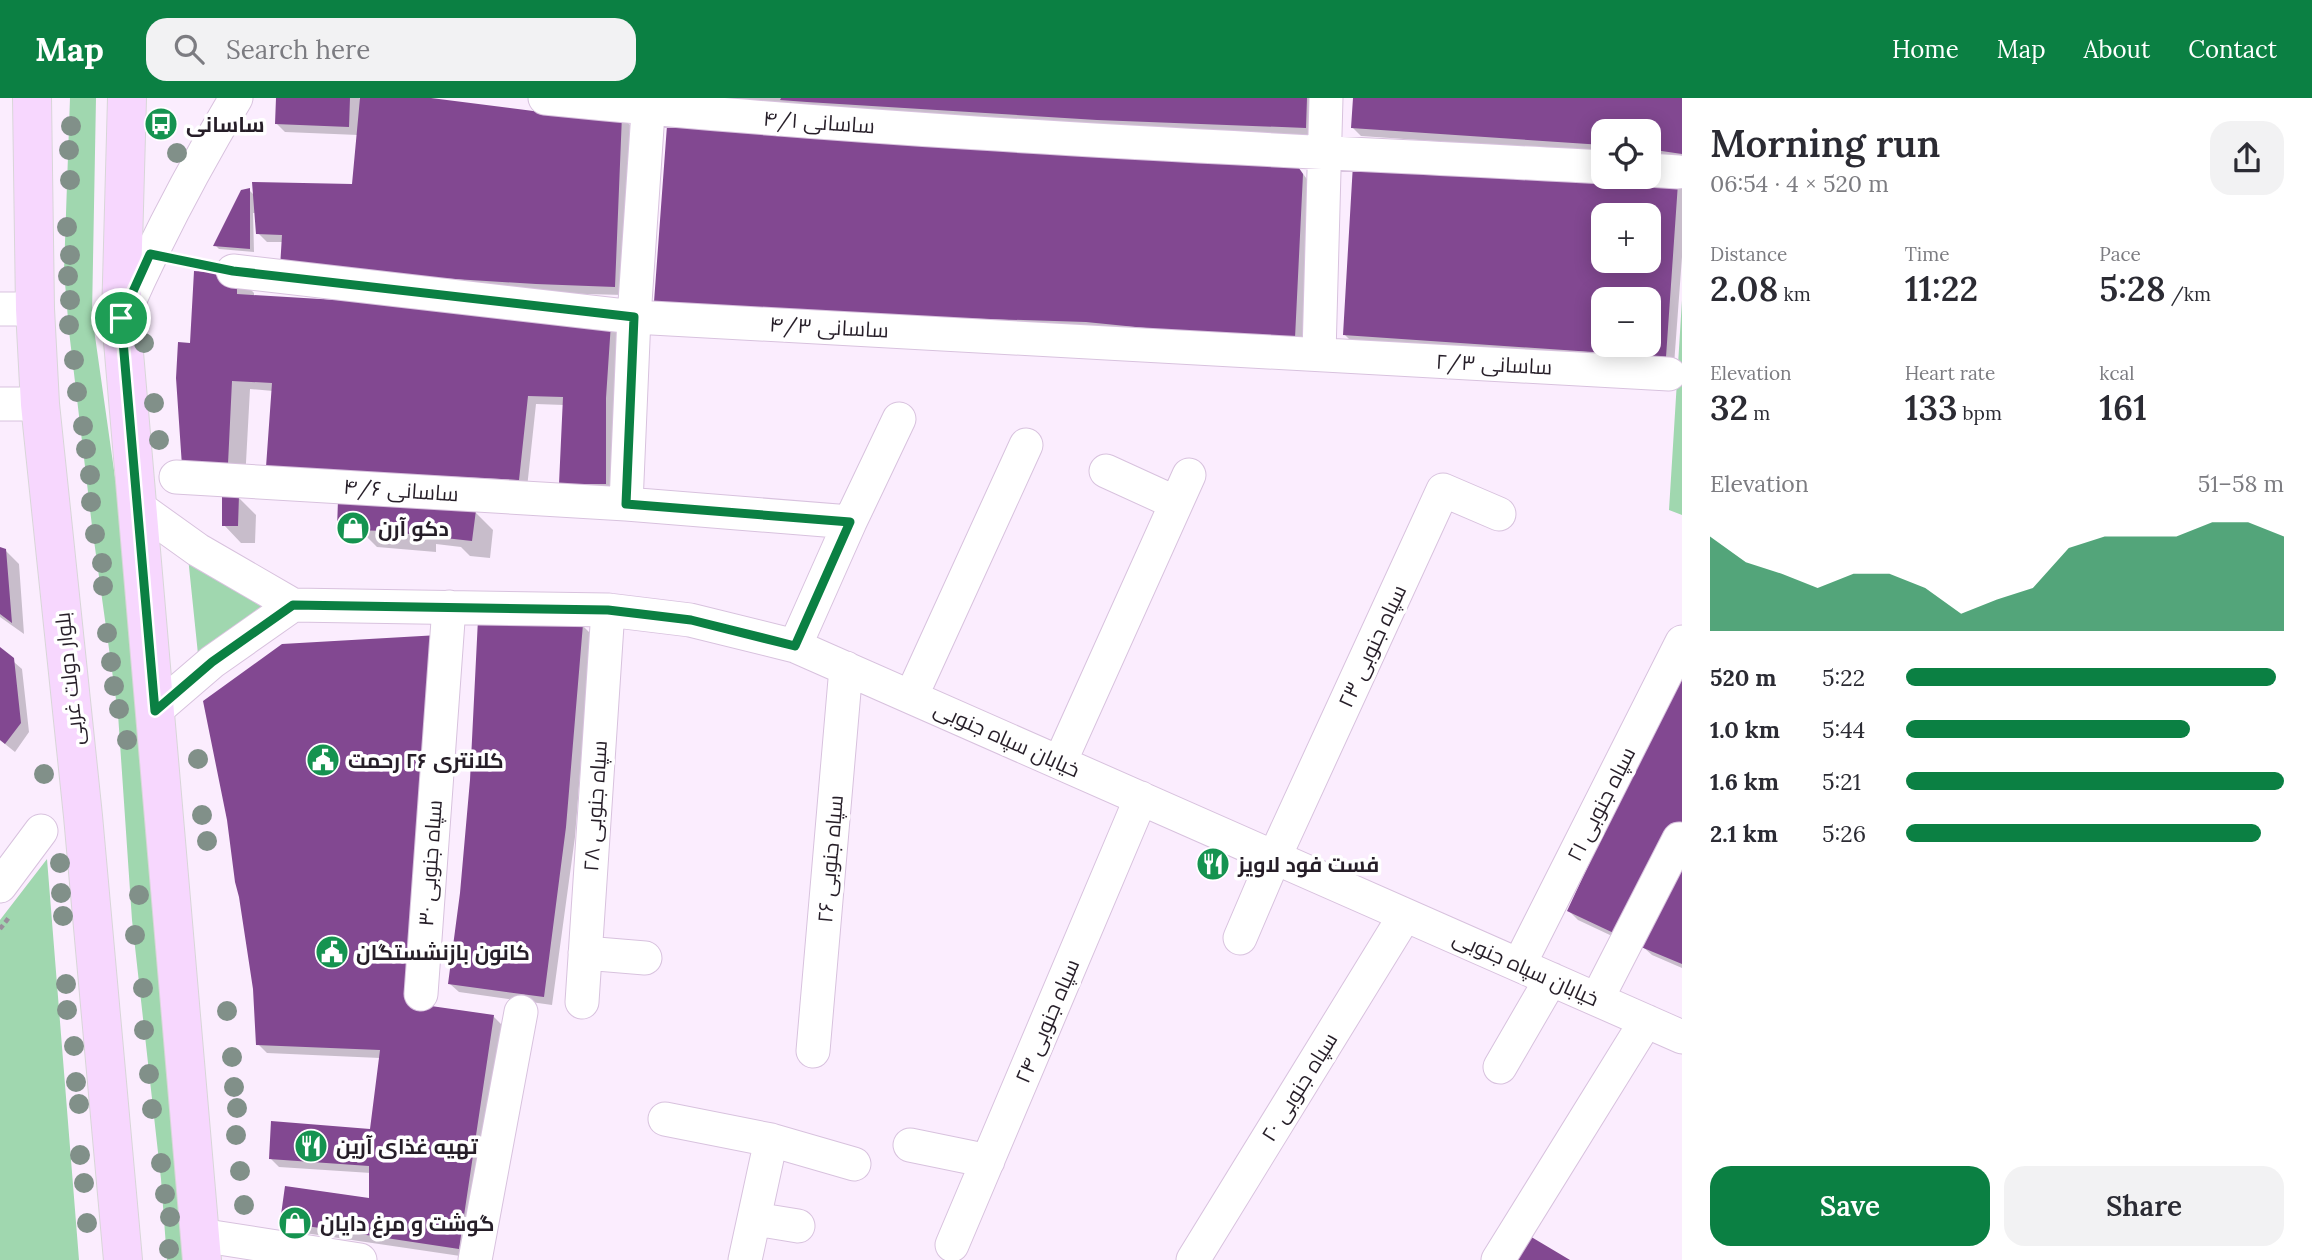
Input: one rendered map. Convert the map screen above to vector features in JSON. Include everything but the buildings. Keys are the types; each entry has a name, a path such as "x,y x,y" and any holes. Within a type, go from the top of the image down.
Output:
{"main road":[{"name":"بلوار دولت غربی","path":"32,98 18,309 40,404 83,816 123,1260"},
{"path":"127,98 121,318 201,1248"}],"street":[{"path":"121,318 191,174 236,98"},
{"name":"۴/۱ ساسانی","path":"545,98 648,103 990,133 1591,166"},
{"path":"1319,354 1326,98"},
{"path":"626,504 634,317 648,103"},
{"name":"۴/۳ ساسانی","path":"233,271 634,317 1319,354"},
{"name":"۲/۳ ساسانی","path":"1319,354 1669,374"},
{"path":"0,404 40,404"},
{"path":"795,646 899,419"},
{"path":"911,697 1026,445"},
{"path":"1060,762 1183,489 1106,471"},
{"name":"۴/۶ ساسانی","path":"176,477 626,504 850,522"},
{"name":"۲۳ سپاه جنوبی","path":"1275,856 1443,490 1499,514"},
{"path":"138,506 198,551 293,605 212,662 155,711"},
{"name":"خیابان سپاه جنوبی","path":"293,605 608,610 691,620 795,646 1682,1037"},
{"name":"۳۰ سپاه جنوبی","path":"421,994 449,607"},
{"name":"۲۸ سپاه جنوبی","path":"582,1002 608,610"},
{"name":"۲۱ سپاه جنوبی","path":"1520,965 1679,654"},
{"name":"۲۶ سپاه جنوبی","path":"813,1051 846,668"},
{"name":"۲۴ سپاه جنوبی","path":"952,1245 1141,798"},
{"path":"0,886 41,831"},
{"path":"1597,999 1679,839"},
{"path":"1240,938 1275,856"},
{"name":"۲۰ سپاه جنوبی","path":"1193,1260 1405,915"},
{"path":"585,953 645,958"},
{"path":"1500,1067 1551,979"},
{"path":"475,1260 521,1012"},
{"path":"1498,1260 1646,1021"},
{"path":"665,1119 771,1140 854,1164"},
{"path":"745,1260 771,1140"},
{"path":"910,1145 988,1161"},
{"path":"755,1219 798,1226"},
{"path":"201,1248 359,1260"}],"path":[{"path":"150,254 233,271"}],"green space":[{"path":"70,98 96,98 92,315 129,576 197,1260 167,1260 161,1179 132,920 118,714 69,331 64,271"},
{"path":"1682,300 1682,515 1669,510"},
{"path":"188,557 274,603 199,664"},
{"path":"47,859 79,1260 0,1260 0,920"}],"place":[{"name":"ساسانی","path":"161,124"},
{"name":"دکو آرن","path":"353,528"},
{"name":"کلانتری ۲۶ رحمت","path":"323,760"},
{"name":"فست فود لاویز","path":"1213,864"},
{"name":"کانون بازنشستگان","path":"332,952"},
{"name":"تهیه غذای آرین","path":"311,1146"},
{"name":"گوشت و مرغ دایان","path":"295,1223"}],"route":[{"path":"150,254 233,271 634,317 626,504 850,522 795,646 691,620 608,610 293,605 212,662 155,711 121,318 150,254"}]}
